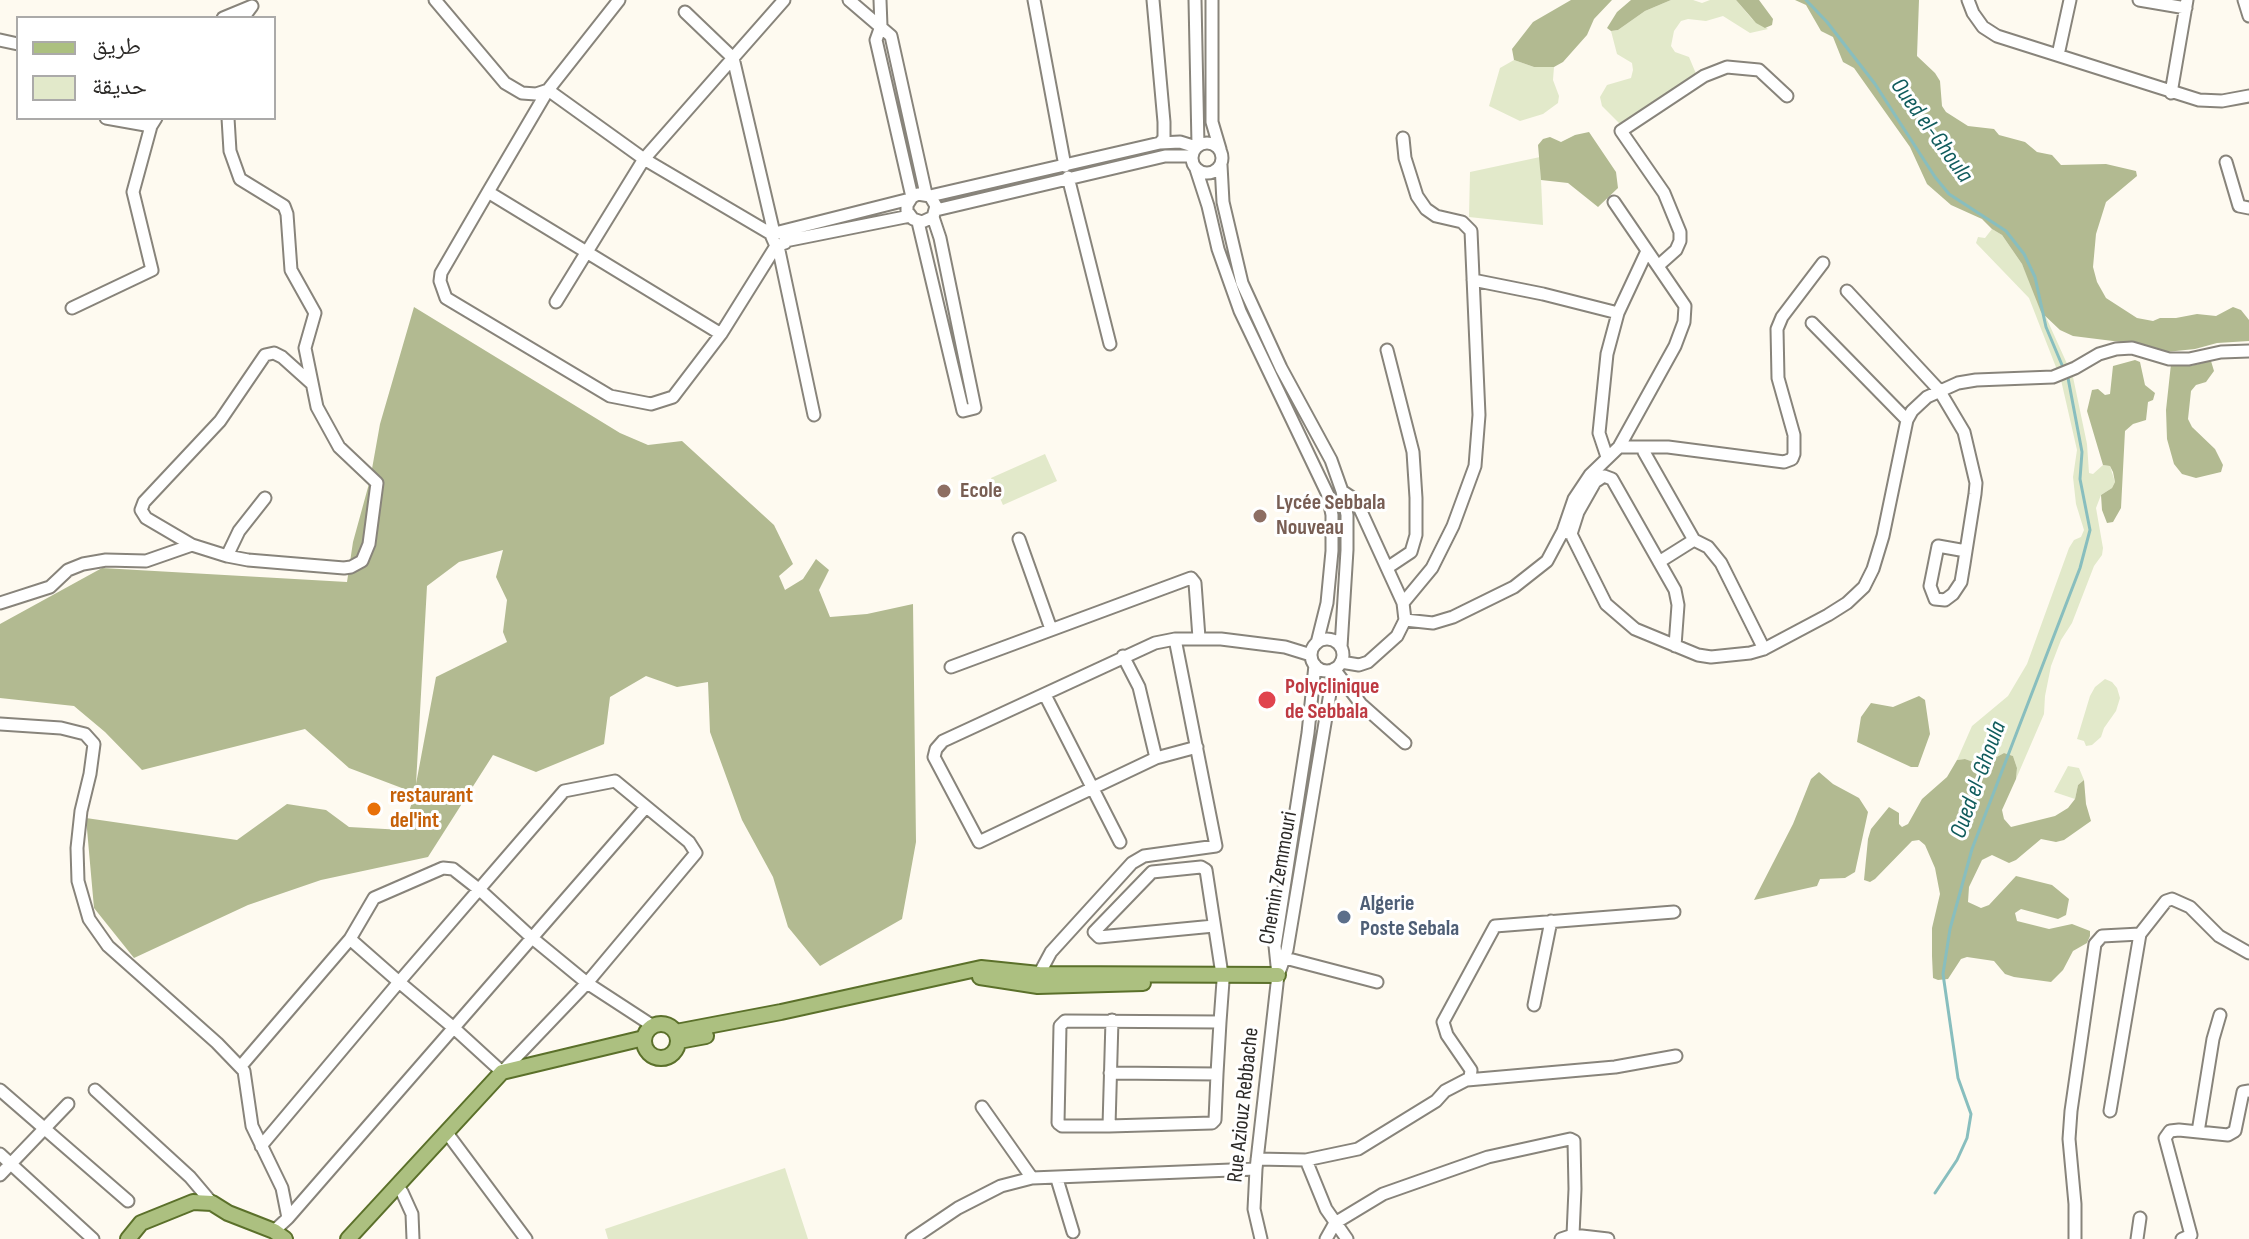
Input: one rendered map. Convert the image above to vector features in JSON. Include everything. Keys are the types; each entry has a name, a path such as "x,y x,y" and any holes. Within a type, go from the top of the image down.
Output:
{"main road":[{"path":"677,1037 981,977 1037,980 1278,979"},
{"path":"360,1239 504,1079 648,1037 670,1026 677,1037 672,1055 657,1058 648,1037"},
{"path":"348,1239 502,1072 648,1037"},
{"path":"128,1239 141,1223 193,1202 212,1203 280,1235"}],"street":[{"path":"435,0 505,83 522,93 536,94 548,90"},
{"path":"619,0 548,90 441,273 440,281 446,298 610,396 646,404 673,397 721,334 778,239 911,198 1165,156 1209,143 1220,149"},
{"path":"556,302 644,159 784,0"},
{"path":"849,0 881,26 891,36 928,195 935,202 934,213 975,408 963,411 914,219 907,211 911,198 876,40 881,26 880,0"},
{"path":"1034,0 1068,172 1110,344"},
{"path":"1153,0 1164,122 1164,138 1160,143"},
{"path":"1195,0 1196,169 1210,173 1221,165 1222,157 1212,122 1212,0"},
{"path":"1968,0 1983,27 1997,36 2199,100 2222,101 2249,96"},
{"path":"2058,55 2070,0"},
{"path":"2139,0 2186,4 2171,93"},
{"path":"2244,0 2249,16"},
{"path":"227,16 253,3"},
{"path":"685,12 733,58 778,239 814,415"},
{"path":"1658,266 1676,250 1680,232 1664,193 1621,131 1704,76 1727,67 1759,70 1787,96"},
{"path":"548,90 644,159 778,239 914,219 926,221 934,213 1160,143 1180,142 1195,149"},
{"path":"72,308 152,270 133,192 154,122 130,120"},
{"path":"228,120 230,151 240,179 284,206 287,214 291,270 315,313 305,348 317,407 339,447 377,483 369,544 362,561 344,568 248,560 192,545 146,518 141,510 144,502 220,421 265,355 274,353 282,357 312,383"},
{"path":"1403,138 1405,158 1417,196 1426,209 1436,216 1462,222 1471,231 1479,415 1475,466 1440,554 1425,578 1403,603"},
{"path":"2226,162 2239,206 2249,208"},
{"name":"Chemin Zemmouri","path":"1221,165 1223,202 1242,283 1281,368 1331,460 1347,515 1341,647 1285,958 1278,979"},
{"name":"Chemin Zemmouri","path":"1196,169 1206,196 1218,249 1240,311 1328,495 1332,515 1327,603 1313,660 1308,733 1275,946 1278,979"},
{"path":"488,192 721,334"},
{"path":"1614,202 1685,306 1684,322 1668,359 1619,447 1590,475 1574,499 1567,532 1606,604 1635,629 1698,655 1711,657 1764,649 1828,615 1864,587 1883,536 1907,420 1919,403 1939,390 1976,380 2053,377 2116,349 2132,348 2169,359 2249,351"},
{"path":"1607,457 1599,433 1607,354 1618,313 1647,251"},
{"path":"1619,447 1668,447 1784,462 1792,459 1794,435 1778,378 1777,329 1782,317 1823,263"},
{"path":"1473,280 1618,313"},
{"path":"1847,291 1939,390 1964,432 1975,472 1975,494 1966,551 1961,582 1945,600 1935,599 1930,586 1938,546 1966,551"},
{"path":"1812,323 1907,420"},
{"path":"1387,350 1413,452 1416,535 1411,552 1387,568"},
{"path":"1644,452 1694,540 1708,547 1721,563 1764,649"},
{"path":"1405,620 1433,623 1453,617 1514,587 1547,561 1595,482 1601,477 1608,477 1677,596 1675,646"},
{"path":"1197,747 1156,758 979,842 934,757 943,741 1155,643 1199,638 1285,647 1313,660 1324,670 1338,665 1368,662 1397,636 1405,620 1403,603 1360,509 1342,491"},
{"path":"227,556 239,531 265,498"},
{"path":"1019,539 1051,629"},
{"path":"1659,562 1694,540"},
{"path":"0,603 50,587 68,570 83,564 106,560 146,561 192,545"},
{"path":"951,667 1191,578 1195,583 1199,638"},
{"path":"1037,980 1051,952 1132,863 1144,856 1216,846 1175,639"},
{"path":"1317,643 1330,639 1341,647"},
{"path":"1123,656 1139,687 1156,758"},
{"path":"1338,665 1354,696 1405,743"},
{"path":"1045,695 1120,842"},
{"path":"0,724 61,728 85,734 94,744 77,848 78,881 89,919 108,946 241,1066 252,1126 282,1188 288,1218"},
{"path":"261,1146 399,982 481,891 564,791 615,781 689,842 696,853 587,983 502,1072 455,1029 399,982 350,939"},
{"path":"280,1235 288,1218 646,807"},
{"path":"1214,926 1099,937 1094,932 1152,872 1201,867 1206,870 1222,977 1220,1022 1217,1074 1215,1120 1212,1123 1109,1126 1062,1126 1058,1123 1060,1026 1065,1021 1220,1022"},
{"path":"241,1066 350,939 374,898 443,868 453,869 481,891 648,1037"},
{"path":"2110,1111 2140,934 2166,901 2177,899 2190,907 2219,936 2249,953"},
{"path":"1467,1080 1471,1070 1444,1029 1444,1016 1492,928 1674,912"},
{"path":"1534,1005 1551,921"},
{"path":"2075,1239 2069,1139 2095,944 2102,936 2140,934"},
{"path":"1285,958 1377,982"},
{"name":"Rue Aziouz Rebbache","path":"1261,1239 1254,1209 1256,1164 1278,979"},
{"path":"2198,1132 2213,1039 2220,1015"},
{"path":"1109,1126 1112,1020"},
{"path":"912,1239 958,1208 1001,1186 1032,1178 1057,1179 1306,1160 1358,1149 1436,1101 1445,1091 1467,1080 1615,1067 1676,1056"},
{"path":"1110,1073 1217,1074"},
{"path":"0,1090 128,1201"},
{"path":"95,1090 190,1177 212,1203"},
{"path":"2182,1239 2191,1235 2165,1138 2170,1131 2228,1135 2235,1131 2243,1092 2249,1091"},
{"path":"0,1175 68,1104"},
{"path":"982,1107 1032,1178"},
{"path":"450,1137 526,1239"},
{"path":"1326,1239 1335,1223 1383,1194 1488,1157 1570,1139 1574,1141 1575,1173 1567,1237 1608,1239"},
{"path":"0,1154 93,1239"},
{"path":"1306,1160 1318,1193 1347,1239"},
{"path":"1057,1179 1073,1232"},
{"path":"402,1192 412,1214 413,1239"},
{"path":"2137,1239 2140,1218"}],"green space":[{"path":"1571,0 1612,0 1563,62 1554,67 1534,67 1514,60 1512,49 1533,22"},
{"path":"1631,0 1671,0 1611,31 1607,28 1617,12"},
{"path":"1671,0 1702,3 1736,0 1752,19 1768,29 1750,33 1723,16 1706,21 1681,21 1674,31 1671,46 1675,52 1689,57 1697,76 1621,125 1602,106 1600,97 1607,85 1631,78 1633,70 1632,63 1617,54 1611,31"},
{"path":"1736,0 1759,0 1773,19 1772,25 1765,28 1756,23"},
{"path":"1795,0 1919,0 1917,56 1940,81 1942,106 1946,112 1968,126 1994,129 1999,135 2025,142 2037,152 2052,155 2061,165 2106,164 2136,171 2137,176 2106,202 2096,234 2093,267 2106,298 2137,318 2153,321 2197,314 2216,316 2233,307 2241,310 2249,320 2249,341 2166,352 2129,343 2073,336 2060,330 2041,312 2022,264 2002,235 1982,219 1951,205 1927,184 1910,147 1854,68 1843,62 1833,37 1821,31 1806,5"},
{"path":"1514,60 1534,67 1554,67 1553,80 1559,96 1558,103 1543,114 1520,121 1489,106 1500,68"},
{"path":"1589,132 1616,172 1618,188 1598,207 1568,183 1541,180 1538,145 1543,139 1550,137 1561,142"},
{"path":"1540,157 1543,225 1469,217 1470,172"},
{"path":"1992,229 2002,235 2022,264 2073,377 2087,444 2089,473 2093,474 2103,465 2110,466 2115,482 2101,495 2096,508 2102,555 2094,566 2051,666 2044,714 2016,779 2017,768 2013,756 2004,753 1982,765 1965,759 1957,760 1972,726 2008,696 2027,664 2069,548 2084,530 2076,504 2073,477 2077,450 2061,380 2029,298 1976,243 1978,237 1985,238"},
{"path":"414,307 620,433 648,445 682,441 774,525 793,564 779,576 785,590 803,579 816,559 829,570 819,590 830,617 867,614 913,604 916,842 902,919 820,966 788,927 773,877 742,820 710,732 708,682 677,687 646,676 610,697 604,744 536,772 493,755 428,857 321,880 248,905 134,958 94,908 86,818 237,840 287,804 326,810 349,827 403,830 415,793 349,768 305,729 142,770 74,706 0,698 0,624 102,568 347,582 380,424","holes":["503,550 496,577 507,600 503,632 507,642 436,677 416,784 427,586 459,562"]},
{"path":"2135,360 2140,362 2145,385 2155,393 2153,400 2148,402 2146,420 2133,424 2125,431 2121,508 2113,522 2107,523 2101,495 2115,482 2110,466 2103,465 2087,411 2092,390 2110,394 2113,366"},
{"path":"2211,361 2214,371 2206,382 2196,385 2191,391 2188,419 2215,449 2223,465 2221,472 2196,478 2182,474 2174,464 2167,439 2166,410 2171,364 2190,366"},
{"path":"1045,454 1057,481 1003,505 991,478"},
{"path":"2105,679 2117,688 2120,698 2101,737 2086,746 2084,741 2077,739 2090,696"},
{"path":"1919,696 1925,700 1930,734 1918,767 1911,767 1857,742 1861,717 1871,703 1893,707"},
{"path":"2004,753 2013,756 2017,768 2016,779 2002,810 2004,819 2011,827 2055,816 2068,808 2075,799 2078,785 2084,780 2091,821 2064,840 2041,839 2009,863 1992,855 1982,860 1969,887 1968,902 1981,908 1989,905 2016,876 2052,885 2069,899 2066,915 2058,919 2021,909 2015,913 2017,921 2049,929 2072,924 2090,931 2090,936 2087,943 2073,951 2063,970 2051,982 2014,977 2005,974 1994,961 1967,957 1961,959 1948,979 1938,980 1933,978 1932,928 1940,894 1935,868 1925,845 1919,840 1912,841 1870,882 1864,880 1868,839 1871,829 1889,807 1899,813 1902,827 1908,824 1922,799 1947,777 1957,760 1965,759 1982,765"},
{"path":"2068,766 2079,768 2084,780 2078,785 2075,799 2054,792"},
{"path":"1819,772 1833,784 1859,798 1868,812 1855,872 1845,878 1820,879 1817,886 1754,900 1793,824 1811,779"},
{"path":"785,1168 808,1239 608,1239 605,1229"}],"waterway":[{"name":"Oued el-Ghoula","path":"1806,0 1875,84 1949,194 2006,231 2024,254 2035,277 2046,327 2062,365"},
{"name":"Oued el-Ghoula","path":"1935,1193 1957,1160 1967,1138 1971,1114 1958,1078 1943,974 1950,929 1972,849 2080,568 2090,530 2080,479 2082,452 2068,378"}],"place":[{"name":"Ecole","path":"944,491"},
{"name":"Lycée Sebbala Nouveau","path":"1260,516"},
{"name":"Polyclinique de Sebbala","path":"1267,700"},
{"name":"restaurant del'int","path":"374,809"},
{"name":"Algerie Poste Sebala","path":"1344,917"}]}
